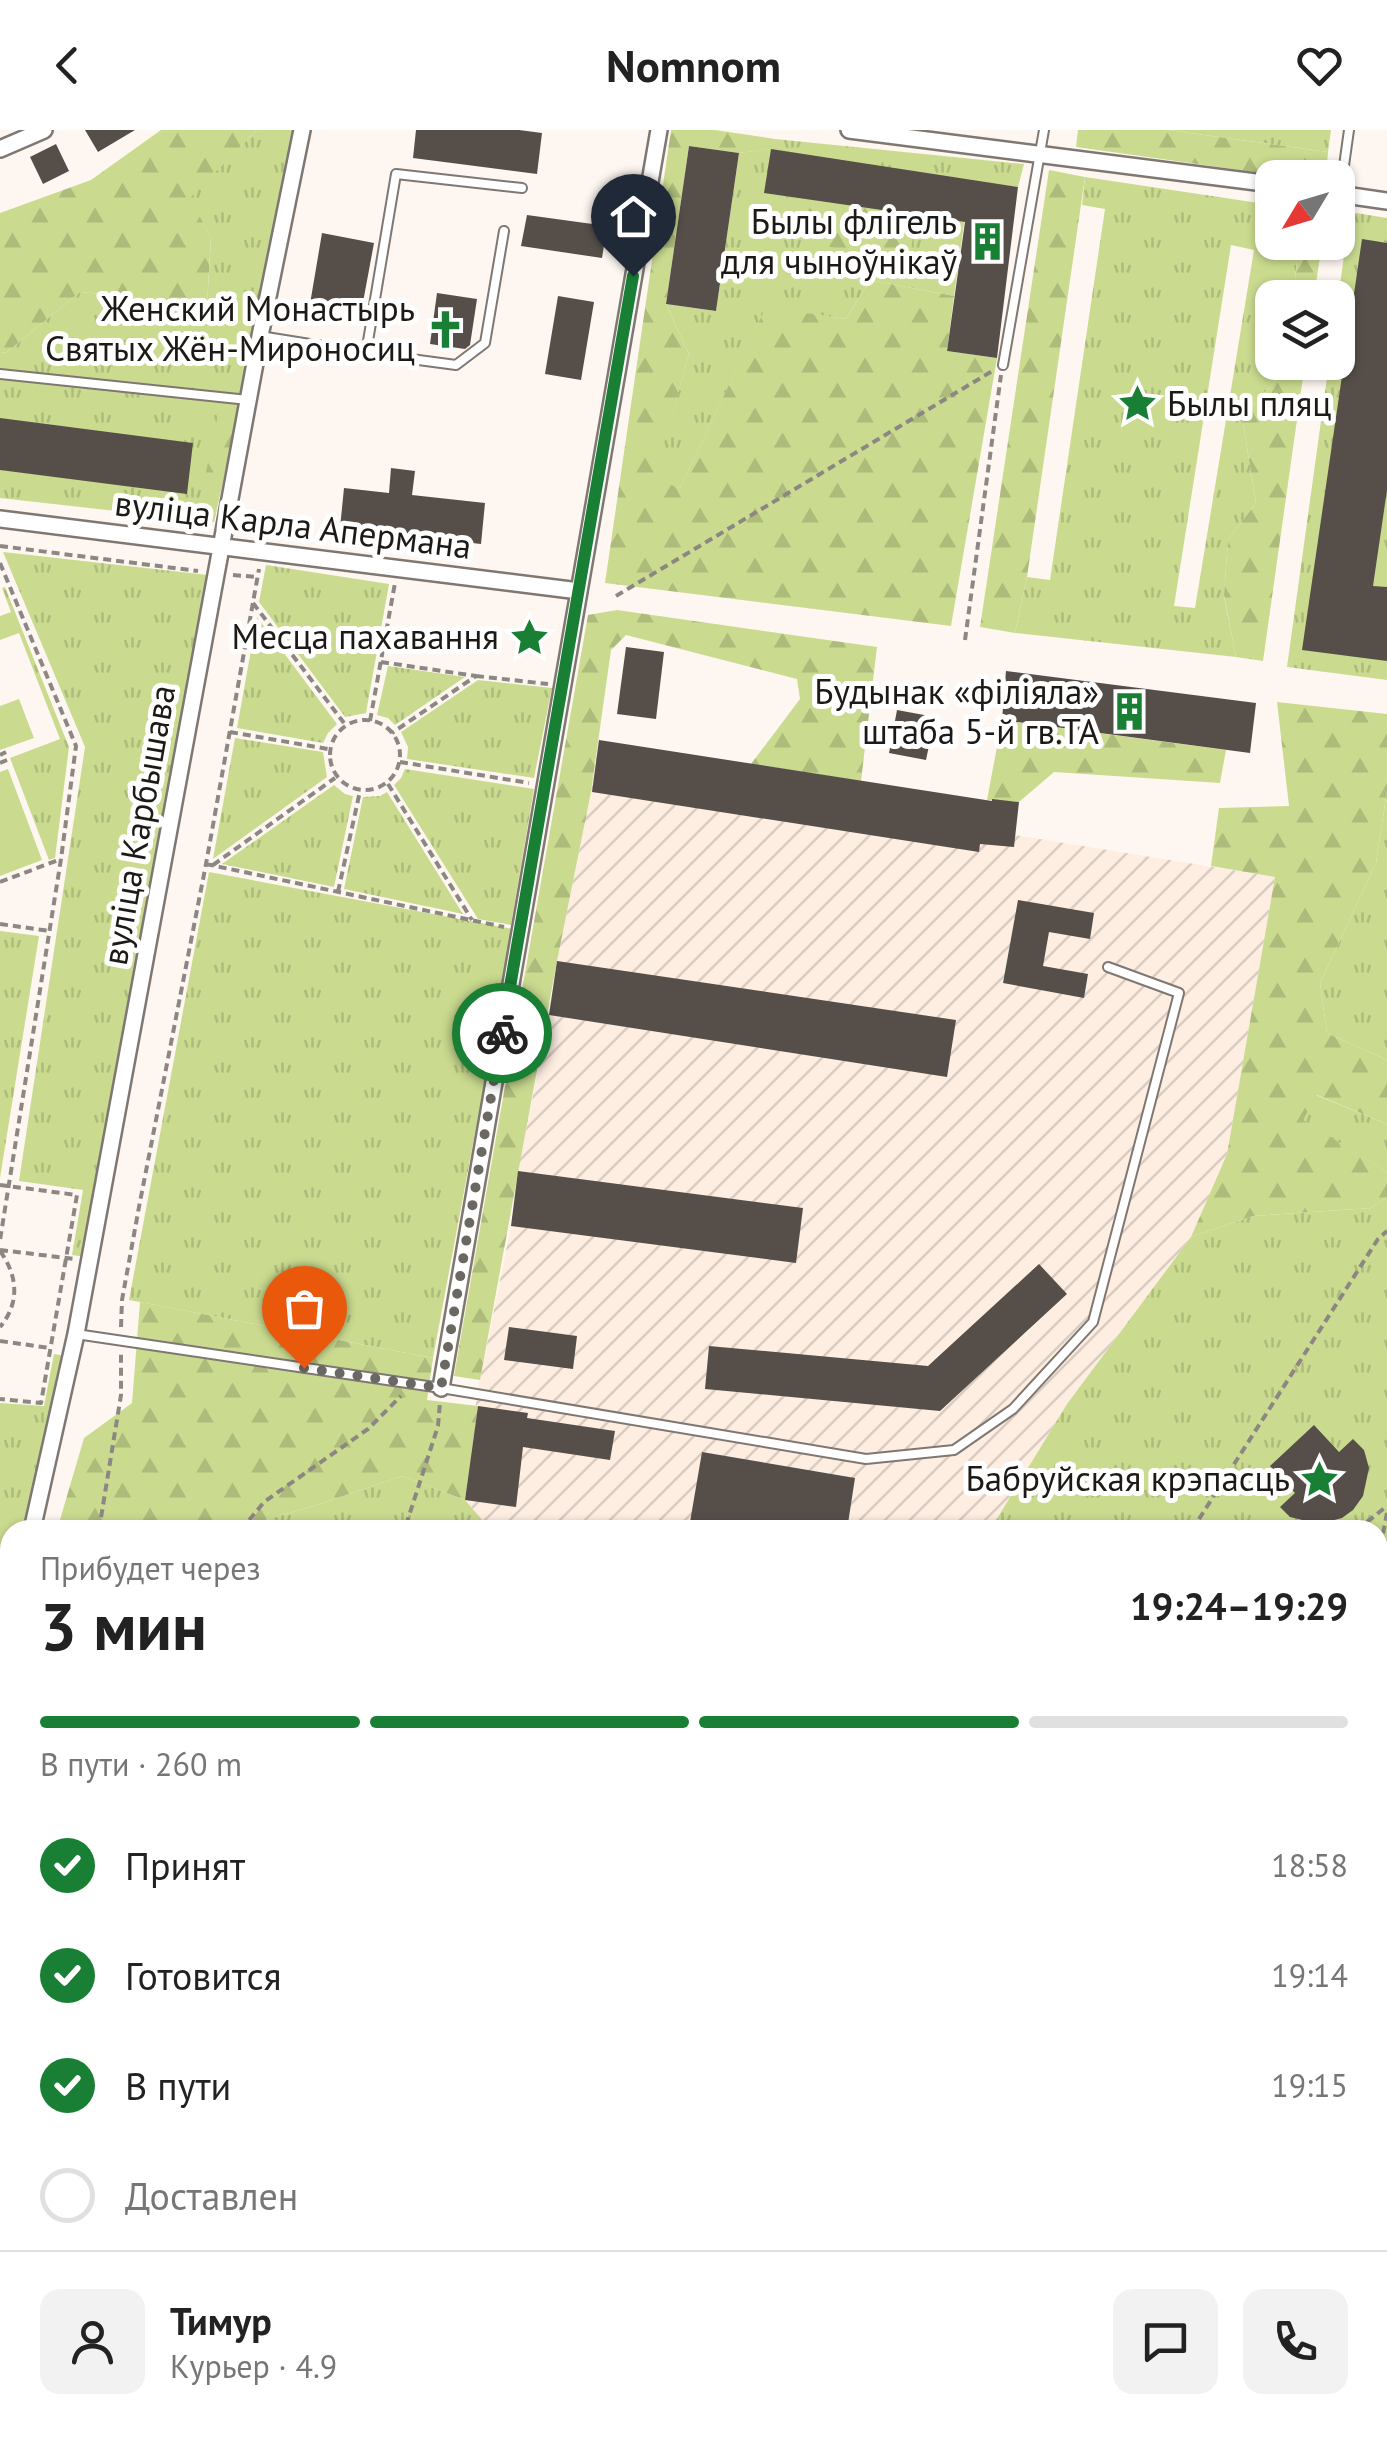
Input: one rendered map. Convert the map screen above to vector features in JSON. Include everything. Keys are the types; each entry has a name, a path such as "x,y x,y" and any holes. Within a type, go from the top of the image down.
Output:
{"street":[{"path":"0,149 44,130"},
{"name":"вуліца Карбышава","path":"34,1520 90,1263 220,547 302,130"},
{"path":"441,1388 659,130"},
{"path":"849,130 1255,182"},
{"path":"1355,196 1387,201"},
{"name":"вуліца Карла Апермана","path":"0,519 578,591"}],"lane":[{"path":"1003,366 1044,130"},
{"path":"1345,160 1350,130"},
{"path":"366,353 396,174 522,188"},
{"path":"260,336 456,364 484,343 504,231"},
{"path":"0,374 248,400"},
{"path":"76,1334 441,1388 866,1459 954,1450 1013,1408 1093,1322 1179,994 1108,967"}],"path":[{"path":"616,596 1003,366"},
{"path":"965,640 1003,366"},
{"path":"0,546 258,577"},
{"path":"100,1520 121,1395 122,1300 262,552"},
{"path":"0,563 76,746 62,860 0,1240"},
{"path":"370,721 396,580"},
{"path":"0,586 8,582"},
{"path":"254,603 345,724"},
{"path":"381,662 555,685"},
{"path":"392,733 476,676"},
{"path":"370,721 384,725 392,733 399,746 400,762 387,783 375,790 360,791 336,777 330,766 329,749 345,724 370,721"},
{"path":"230,732 329,749"},
{"path":"400,762 538,784"},
{"path":"213,866 336,777"},
{"path":"387,783 472,920"},
{"path":"338,892 360,791"},
{"path":"0,882 62,860"},
{"path":"206,864 514,929"},
{"path":"0,924 50,931"},
{"path":"0,1185 77,1195 41,1403 0,1399"},
{"path":"1198,1520 1367,1255 1387,1231"},
{"path":"0,1250 90,1263"},
{"path":"0,1250 10,1266 15,1290 10,1314 0,1327"},
{"path":"0,1341 50,1348"},
{"path":"249,1520 264,1502 368,1429 413,1384"},
{"path":"408,1520 438,1426 441,1388"}],"shaded area":[{"path":"599,740 1015,835 1275,877 1227,1154 1191,1237 1067,1404 996,1520 482,1520 465,1500 477,1394"}],"green space":[{"path":"161,130 257,130 190,198 211,238 207,304 80,292 7,352 0,353 0,213 91,180"},
{"path":"257,130 293,130 214,522 0,498 0,353 7,352 80,292 207,304 211,238 189,198"},
{"path":"671,130 715,130 775,139 771,149 739,153 689,146 666,304 689,354 654,479 680,488 766,307 846,319 870,280 954,296 947,351 997,358 951,626 605,583"},
{"path":"1078,130 1168,130 1328,152 1327,160 1255,160 1255,172 1076,147"},
{"path":"1168,130 1331,130 1328,152"},
{"path":"775,139 1024,164 1018,187 970,181 954,296 870,280 846,319 766,308 680,488 653,480 689,354 666,304 716,311 739,153 770,149"},
{"path":"1049,170 1085,177 1027,577 1015,633 980,627"},
{"name":"Былы пляц","path":"1085,177 1255,202 1255,260 1297,260 1295,280 1255,280 1255,380 1276,380 1242,417 1256,503 1228,540 1224,596 1236,657 1015,633 1027,577 1050,580 1105,209 1082,205","holes":["1231,245 1254,250 1195,608 1174,606"]},
{"path":"790,197 916,215 909,265 787,237"},
{"path":"1355,213 1387,218 1387,680 1287,667 1327,380 1355,380 1355,280 1341,280 1343,260 1355,260"},
{"path":"1297,260 1319,260 1317,280 1295,280"},
{"path":"1276,380 1303,380 1263,661 1236,657 1224,595 1228,540 1256,503 1242,417"},
{"path":"220,405 239,409 214,522 196,520"},
{"path":"3,552 208,575 86,1257 72,1255 83,1190 19,1181 85,747"},
{"path":"266,565 389,584 366,713 345,717 259,602"},
{"path":"5,587 69,747 55,858 49,860 10,758 60,739 19,633 0,640 0,616 11,612 2,588"},
{"path":"617,610 877,647 861,781 751,764 800,699 797,679 626,635 611,650 591,792 480,1380 454,1376 588,615"},
{"path":"257,617 337,724 323,743 237,728"},
{"path":"388,666 465,677 395,725 377,715"},
{"path":"478,680 552,688 534,778 407,759 408,747 401,732"},
{"path":"19,699 34,738 0,750 0,706"},
{"path":"1277,702 1387,714 1387,791 1376,863 1320,983 1327,1033 1387,1060 1387,1124 1317,1095 1303,1120 1387,1172 1387,1197 1371,1208 1253,1216 1191,1237 1227,1154 1275,877 1211,866 1219,808 1289,806"},
{"path":"1002,720 1226,750 1220,783 1054,772 1019,802 987,800"},
{"path":"235,738 323,752 327,777 213,859"},
{"path":"8,769 42,860 0,876 0,772"},
{"path":"405,769 534,789 511,925 478,919 394,785"},
{"path":"334,785 353,796 334,887 222,864"},
{"path":"1387,791 1387,1060 1327,1033 1320,983 1376,863"},
{"path":"387,792 463,914 344,889 363,797"},
{"path":"209,872 513,929 433,1358 129,1300"},
{"path":"0,931 39,936 0,1178"},
{"path":"1316,1095 1387,1124 1387,1172 1302,1121"},
{"path":"1387,1197 1387,1520 996,1520 1067,1404 1191,1237 1253,1216 1371,1208"},
{"path":"140,1302 433,1358 427,1400 478,1406 465,1500 402,1476 265,1520 60,1520 84,1438 132,1403"},
{"path":"54,1354 66,1356 28,1520 0,1520 0,1403 44,1406"},
{"path":"402,1476 465,1500 482,1520 265,1520"}],"building":[{"path":"85,130 135,130 98,152"},
{"path":"416,130 542,133 537,174 413,158"},
{"path":"56,144 69,171 43,184 30,157"},
{"path":"689,146 739,153 716,311 666,304"},
{"path":"771,149 1018,187 997,358 947,351 965,222 764,193"},
{"path":"527,215 607,226 602,258 521,246"},
{"path":"322,233 374,243 361,313 310,304"},
{"path":"1362,239 1387,243 1387,490 1373,586 1387,587 1387,661 1302,650 1341,380 1355,380 1355,287"},
{"path":"437,293 477,299 470,345 465,349 430,344"},
{"path":"558,296 594,302 581,380 545,374"},
{"path":"0,418 193,443 187,494 0,470"},
{"path":"391,468 415,471 412,495 485,503 481,544 340,528 344,488 389,493"},
{"path":"626,647 664,652 656,719 617,714"},
{"name":"Будынак «філіяла» штаба 5-й гв.ТА","path":"1006,671 1256,703 1250,753 1002,720"},
{"path":"897,710 935,717 926,760 889,753"},
{"path":"599,740 1019,802 1014,847 980,844 979,852 592,792"},
{"path":"1018,900 1094,913 1090,939 1049,932 1043,966 1088,974 1084,998 1003,983"},
{"path":"557,961 956,1020 947,1077 549,1015"},
{"path":"518,1171 803,1208 796,1263 511,1226"},
{"path":"1039,1264 1067,1294 940,1411 705,1389 709,1346 928,1366"},
{"path":"509,1327 577,1336 573,1369 504,1360"},
{"path":"478,1406 528,1413 527,1418 615,1431 610,1460 523,1447 516,1507 465,1500"},
{"path":"1314,1425 1339,1452 1353,1439 1364,1450 1369,1468 1363,1496 1353,1510 1334,1520 1302,1520 1290,1517 1280,1507 1295,1493 1270,1466"},
{"path":"702,1452 855,1478 849,1520 690,1520"}],"way so far":[{"path":"304,1368 441,1388 502,1033"}],"place":[{"name":"Былы флігель для чыноўнікаў","path":"987,242"},
{"name":"Женский Монастырь Святых Жён-Мироносиц","path":"445,329"},
{"name":"Былы пляц","path":"1137,404"},
{"name":"Месца пахавання","path":"529,637"},
{"name":"Будынак «філіяла» штаба 5-й гв.ТА","path":"1129,712"},
{"name":"Бабруйская крэпасць","path":"1320,1479"}],"route":[{"path":"502,1033 633,276"}]}
